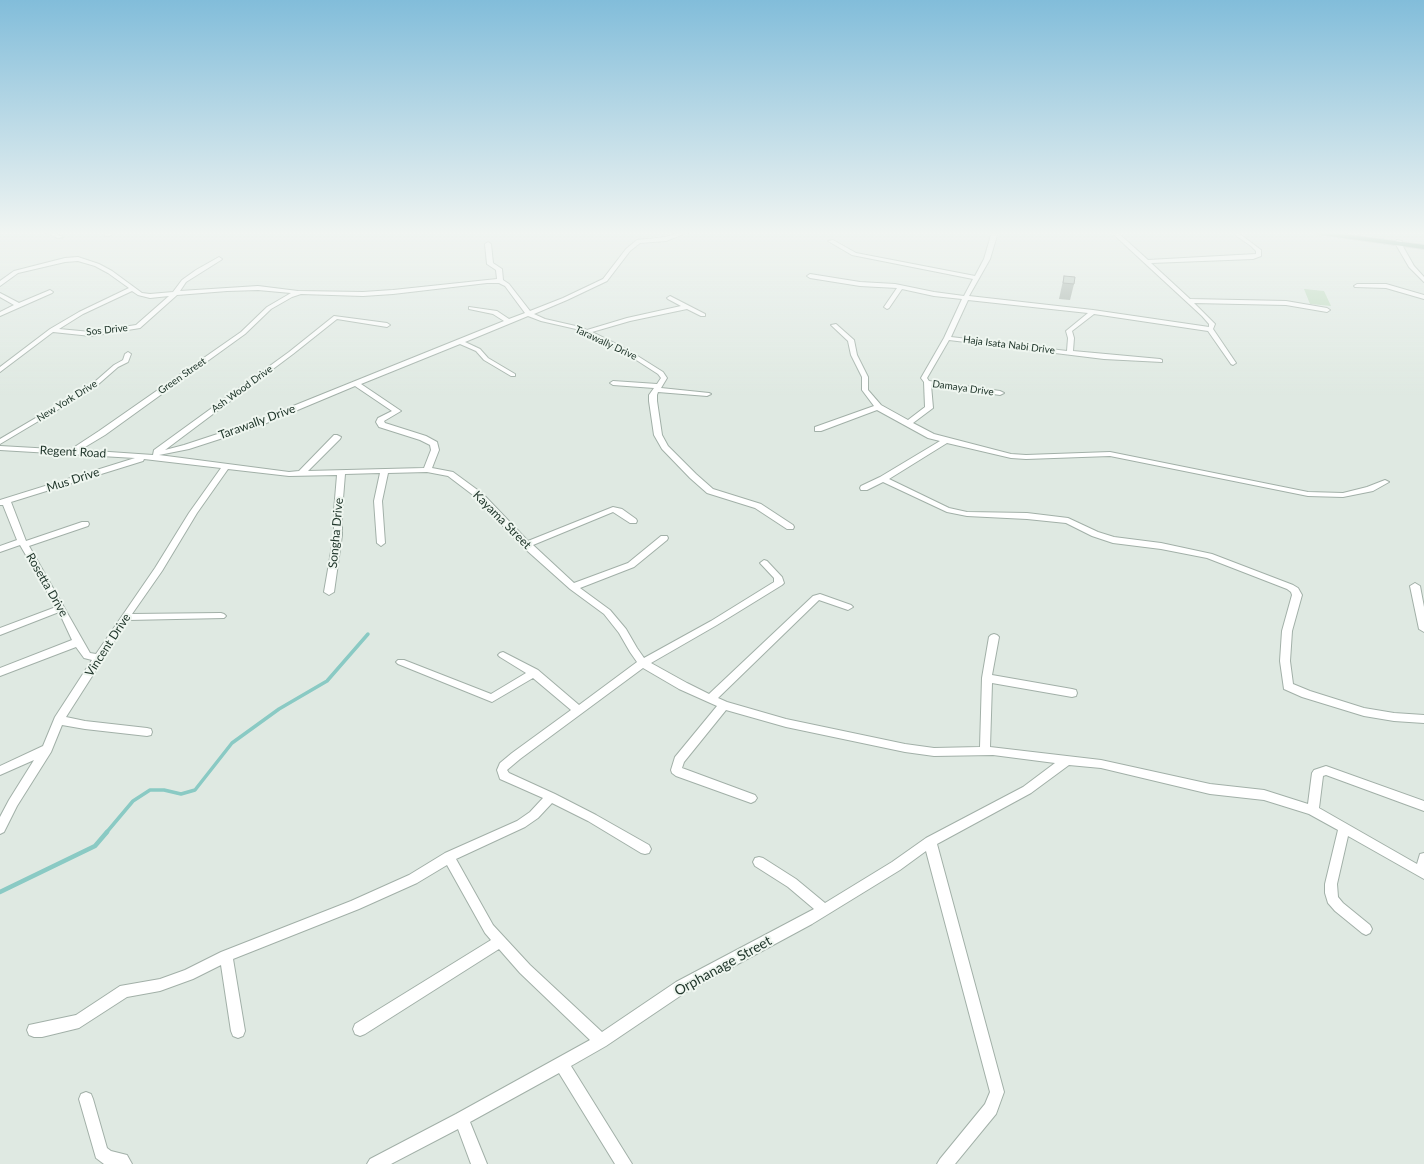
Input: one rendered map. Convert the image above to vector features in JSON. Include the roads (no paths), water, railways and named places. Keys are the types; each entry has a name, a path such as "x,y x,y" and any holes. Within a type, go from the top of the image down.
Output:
{"street":[{"path":"129,286 140,294 150,296 177,292 238,288 300,292 378,293 439,286"},
{"path":"177,292 181,286"},
{"path":"508,286 529,314 592,286"},
{"path":"892,286 934,294 1093,312 1210,329 1222,344 1233,363"},
{"name":"Damaya Drive","path":"972,286 947,338 924,378 927,382 1000,393"},
{"path":"1174,286 1212,324 1210,329"},
{"path":"1387,286 1424,297"},
{"path":"887,307 902,287"},
{"name":"Sos Drive","path":"0,370 52,330 81,313 132,289"},
{"path":"0,314 50,292"},
{"name":"Sos Drive","path":"52,330 91,334 138,327 177,292"},
{"name":"Green Street","path":"72,452 102,434 238,336 269,308 300,292"},
{"path":"0,295 20,306"},
{"path":"670,298 703,315"},
{"path":"1190,301 1286,303 1328,310"},
{"path":"587,332 638,317 687,307"},
{"path":"471,308 495,312 509,322"},
{"name":"Haja Isata Nabi Drive","path":"1070,353 1071,338 1069,331 1093,312"},
{"name":"Tarawally Drive","path":"156,454 254,425 529,314 543,320 578,328 626,351 664,375 664,378 658,388"},
{"name":"Ash Wood Drive","path":"146,457 156,454 291,353 336,317 387,325"},
{"path":"834,325 851,340 854,355 865,378 865,390 878,407 931,436 1018,456 1110,454 1308,494 1344,495 1370,489 1385,482"},
{"name":"Haja Isata Nabi Drive","path":"947,338 1104,357 1160,361"},
{"path":"459,341 478,350 486,359 513,375"},
{"name":"New York Drive","path":"0,442 92,388 116,366 126,361 128,354"},
{"path":"907,424 928,408 927,382"},
{"path":"613,383 707,394"},
{"path":"356,384 397,412 381,420 380,422 382,425 423,438 434,444 435,450 427,470"},
{"path":"658,388 654,395 653,401 660,440 693,476 710,491 758,506 790,527"},
{"path":"818,429 878,407"},
{"path":"295,474 338,437"},
{"path":"864,488 883,479 946,440"},
{"name":"Regent Road","path":"0,448 146,457"},
{"name":"Kayama Street","path":"146,457 295,474 385,470 427,470 450,474 474,492 526,545 574,587 607,612 616,622 643,663"},
{"name":"Mus Drive","path":"3,502 146,457"},
{"name":"Vincent Drive","path":"0,829 13,803 47,749 60,720 98,658 159,569 193,513 226,466"},
{"path":"381,543 378,501 385,470"},
{"name":"Songha Drive","path":"329,592 338,535 338,511 342,473"},
{"path":"883,479 947,510 967,514 1027,516 1068,521 1095,534 1113,540 1162,546 1209,556 1290,587 1295,590 1297,595 1287,631 1285,661 1288,686 1319,698 1364,712 1394,717 1424,719"},
{"name":"Rosetta Drive","path":"3,502 23,543 61,608 78,642 87,656 98,658"},
{"path":"526,545 613,509 619,511 633,521"},
{"path":"0,549 85,524"},
{"path":"574,587 631,565 664,538"},
{"path":"645,849 592,818 551,797 504,776 502,770 504,766 516,756 643,663 737,610 779,583 778,577 764,563"},
{"path":"1416,586 1424,629"},
{"path":"710,699 816,598 820,597 848,607"},
{"path":"0,632 61,608"},
{"path":"125,618 221,616"},
{"path":"985,751 987,678 994,637"},
{"path":"0,672 78,642"},
{"path":"503,655 534,673 578,710"},
{"path":"401,662 492,698 534,673"},
{"path":"643,663 683,686 724,705 786,723 905,748 934,752 985,751 1101,764 1210,789 1264,795 1286,800 1313,810 1423,874 1424,858"},
{"path":"987,678 1072,693"},
{"path":"724,705 679,760 676,770 680,773 751,798"},
{"path":"60,720 85,725 147,732"},
{"path":"0,771 47,749"},
{"name":"Orphanage Street","path":"375,1164 462,1119 601,1041 681,988 824,910 896,866 930,842 1027,790 1067,760"},
{"path":"1313,810 1318,773 1326,770 1424,806"},
{"path":"34,1030 42,1030 79,1020 125,991 160,985 188,975 226,956 355,906 413,879 449,858 521,824 534,815 551,797"},
{"path":"1344,827 1331,884 1332,899 1339,907 1366,929"},
{"path":"930,842 997,1092 991,1109 945,1164"},
{"path":"449,858 489,929 525,969 601,1041"},
{"path":"759,862 792,883 824,910"},
{"path":"360,1029 500,941"},
{"path":"226,956 238,1032"},
{"path":"561,1064 624,1164"},
{"path":"86,1099 101,1153 108,1158 122,1160 124,1164"},
{"path":"462,1119 479,1164"}],"waterway":[{"path":"106,833 133,801 150,790 164,790 181,794 195,790 232,743 279,709 327,681 368,634"},
{"path":"0,892 95,846 107,832"}]}
